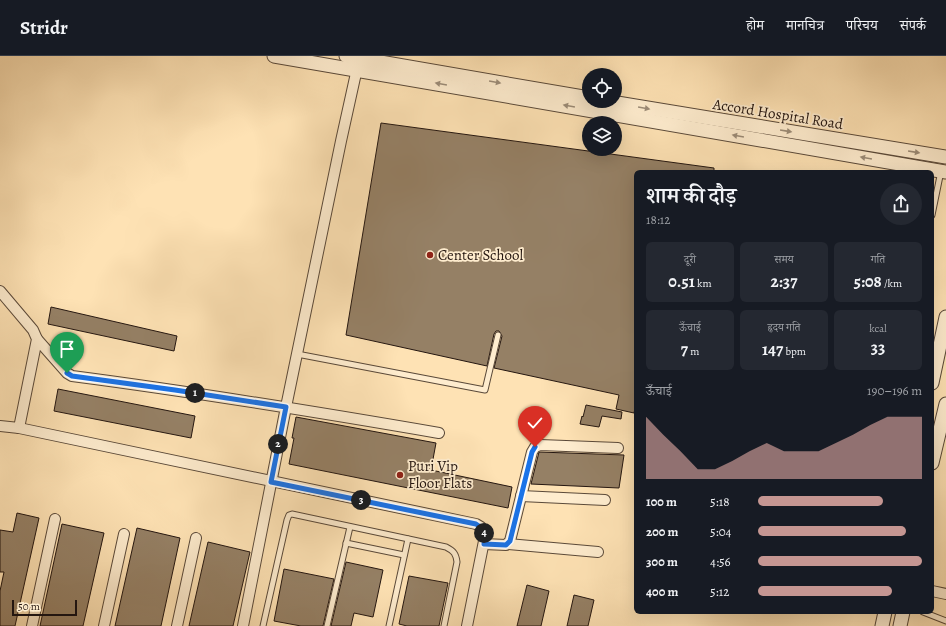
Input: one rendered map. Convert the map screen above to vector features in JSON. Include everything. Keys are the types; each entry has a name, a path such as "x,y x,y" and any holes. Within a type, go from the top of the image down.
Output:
{"street":[{"path":"274,56 359,61 582,97"},
{"path":"346,56 359,61 944,171"},
{"path":"243,626 286,407 359,61"},
{"name":"Accord Hospital Road","path":"622,104 946,157"},
{"path":"0,290 33,330 37,339 67,373 72,376 286,407 439,433"},
{"path":"934,374 946,317"},
{"path":"19,428 37,339"},
{"path":"934,455 946,404"},
{"path":"0,426 19,428 476,524 481,527 485,536 467,626"},
{"path":"508,544 532,452 535,447 540,445 618,448"},
{"path":"521,496 605,500"},
{"path":"32,626 55,519"},
{"path":"104,626 124,534"},
{"path":"177,626 196,538"},
{"path":"484,544 508,544 598,552"},
{"path":"934,592 946,594"},
{"path":"882,626 884,614"},
{"path":"900,626 903,614"}],"lane":[{"path":"934,208 944,171"},
{"path":"297,354 485,390 498,335"},
{"path":"263,626 286,520 290,515 446,547 456,554 458,562 444,626"},
{"path":"327,626 350,527"},
{"path":"389,626 408,539"},
{"path":"346,543 404,555"},
{"path":"928,614 946,621"}],"building":[{"path":"381,123 582,150 582,156 622,156 714,168 714,170 634,170 634,413 616,409 619,395 494,368 502,336 499,331 496,331 494,334 487,366 346,335"},
{"path":"51,307 177,336 174,351 48,324"},
{"path":"58,389 195,416 191,438 54,411"},
{"path":"586,405 622,412 621,419 602,416 599,427 580,424"},
{"path":"296,417 436,443 431,470 512,487 508,508 289,464"},
{"path":"539,452 624,455 619,488 531,484"},
{"path":"17,513 39,518 15,626 0,626 0,591 4,572 0,572 0,530 13,532"},
{"path":"62,524 104,533 83,626 40,626"},
{"path":"137,528 180,538 161,626 115,626"},
{"path":"208,542 250,552 233,626 189,626"},
{"path":"346,562 383,570 373,617 354,613 351,626 331,626"},
{"path":"284,569 334,579 323,626 301,626 274,621"},
{"path":"409,576 448,583 439,626 407,626 399,624"},
{"path":"527,585 549,591 541,626 517,626"},
{"path":"574,595 594,600 588,626 567,626"}],"place":[{"name":"Center School","path":"430,255"},
{"name":"Puri Vip Floor Flats","path":"400,475"}],"route":[{"path":"67,373 72,376 286,407 271,482 476,524 484,531 484,544 506,545 510,541 532,452 535,447"}]}
